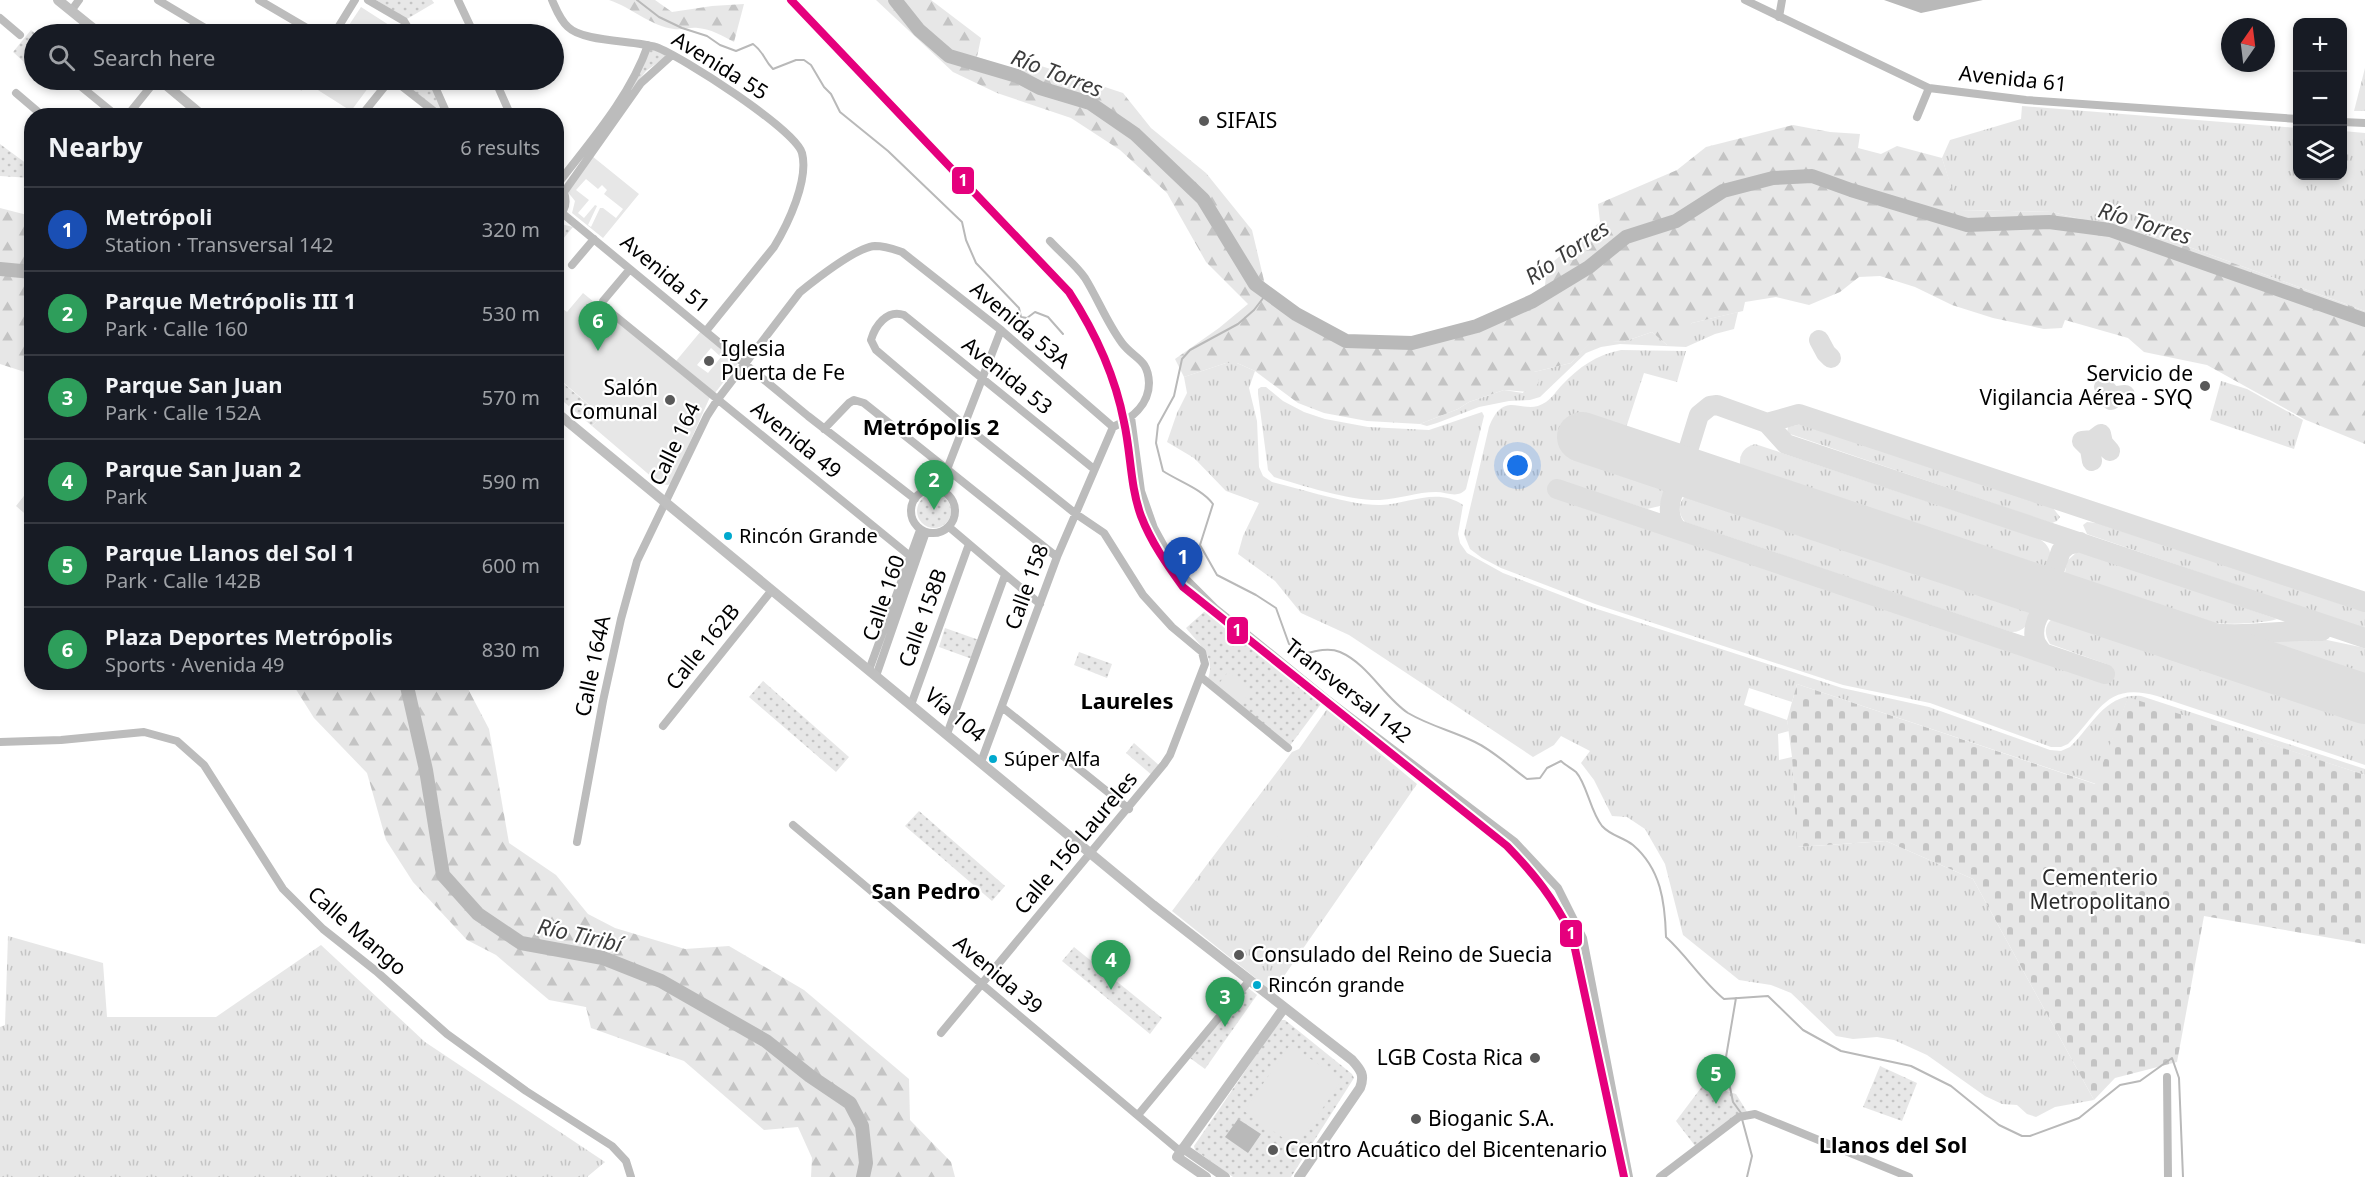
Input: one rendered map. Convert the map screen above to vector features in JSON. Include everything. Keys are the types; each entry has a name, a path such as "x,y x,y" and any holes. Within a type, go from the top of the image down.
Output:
{"main road":[{"path":"58,0 75,6 91,24"},
{"path":"64,0 75,6 95,24"},
{"path":"168,90 189,108"},
{"path":"169,90 193,108"},
{"name":"Vía 104","path":"564,414 911,705 1249,981 1359,1067 1364,1080 1299,1177"},
{"name":"Vía 104","path":"564,418 667,502"},
{"path":"1206,1177 1177,1157 1284,1008"},
{"path":"1182,1150 1225,1177"}],"street":[{"path":"158,0 198,24"},
{"path":"259,0 300,24"},
{"path":"340,24 355,0"},
{"path":"368,0 406,24"},
{"path":"458,0 469,24"},
{"name":"Avenida 55","path":"552,0 561,19 577,34 648,45 672,56 729,90 775,122 801,150 802,179 783,231 774,247 706,331"},
{"name":"Avenida 61","path":"1745,0 1929,87 2026,100 2293,119"},
{"path":"1779,17 1782,0"},
{"path":"0,18 20,35"},
{"path":"564,181 626,88 648,45"},
{"path":"564,182 641,83 672,56"},
{"path":"1917,117 1929,87"},
{"path":"85,90 107,108"},
{"path":"133,108 148,90"},
{"path":"371,108 384,90"},
{"path":"405,90 429,108"},
{"path":"436,90 444,108"},
{"path":"499,90 507,108"},
{"path":"16,93 34,108"},
{"path":"2347,122 2365,123"},
{"name":"Avenida 51","path":"564,218 594,239 824,429 915,499"},
{"path":"572,266 594,239"},
{"path":"1050,241 1084,277 1121,341 1143,361 1149,382 1148,391 1138,410 1131,417 1113,427"},
{"name":"Calle 164","path":"667,502 717,399 800,292 860,250 873,246 887,247 902,252"},
{"name":"Avenida 53A","path":"902,252 1001,330 1113,427"},
{"name":"Avenida 49","path":"630,269 603,301 603,306 910,556"},
{"name":"Avenida 53","path":"963,424 876,350 871,340 874,331 884,319 897,313 904,315 1094,469"},
{"path":"939,490 1001,330"},
{"path":"824,429 849,402 854,400 864,403 1057,557"},
{"name":"Transversal 142","path":"1131,417 1141,491 1154,528 1177,570 1215,608 1311,686 1515,842 1558,888 1583,938 1629,1177"},
{"path":"963,424 1076,514"},
{"name":"Calle 158","path":"981,762 1057,557 1113,427"},
{"path":"925,490 939,490 950,497 955,515 949,527 938,533 923,531 911,515 915,499 925,490"},
{"name":"Calle 164A","path":"577,842 603,701 625,603 637,561 667,502"},
{"name":"Calle 156 Laureles","path":"941,1033 1090,852 1129,809 1170,755 1205,664 1202,652 1172,627 1143,595 1104,533 1076,514"},
{"path":"949,527 1040,604"},
{"name":"Calle 160","path":"873,673 910,556 923,531"},
{"name":"Calle 160","path":"873,673 923,531"},
{"name":"Calle 158B","path":"911,705 969,544"},
{"path":"947,734 1005,575"},
{"name":"Calle 162B","path":"663,726 772,590"},
{"path":"1201,678 1288,748"},
{"path":"1002,707 1129,809"},
{"name":"Calle Mango","path":"0,742 62,740 144,732 177,741 204,765 283,889 323,929 376,971 447,1034 526,1090 612,1146 626,1161 631,1177"},
{"name":"Avenida 39","path":"793,825 981,985 1182,1150"},
{"path":"1138,1115 1249,981"},
{"path":"2167,1077 2168,1177"},
{"path":"1660,1177 1739,1116 1755,1114 1910,1177"}],"green space":[{"path":"376,0 432,0 434,3 407,19"},
{"path":"609,0 655,0 672,12 744,4 734,42 703,29 665,27"},
{"path":"876,0 931,0 981,38 977,57 1018,71 1026,61 1123,93 1151,128 1206,173 1252,230 1267,293 1296,314 1346,341 1412,343 1477,326 1544,294 1547,267 1600,222 1598,204 1677,170 1706,147 1793,125 1830,132 1860,134 1858,148 1881,154 1897,146 1942,158 1959,210 2052,212 2181,244 2365,311 2365,444 2306,420 2207,365 2144,352 2128,338 2065,320 2062,328 2044,329 1993,318 1952,305 1915,287 1880,276 1859,277 1840,292 1809,305 1776,297 1745,302 1743,311 1692,323 1677,345 1667,345 1652,332 1623,342 1593,340 1571,363 1534,372 1539,381 1531,392 1504,390 1469,402 1458,409 1420,424 1367,421 1324,413 1298,403 1255,371 1237,363 1226,363 1184,377 1175,359 1248,304 1206,262 1167,193 1120,150 1071,118 997,93 953,72"},
{"path":"361,7 387,24 350,24"},
{"path":"24,39 24,62 13,52"},
{"path":"649,47 667,56 646,71 633,88 630,87"},
{"path":"2365,68 2365,111 2354,111"},
{"path":"318,90 367,90 353,108 346,108"},
{"path":"412,90 433,90 442,108 436,108"},
{"path":"2022,106 2293,128 2293,180 2347,180 2347,131 2365,133 2365,311 2181,244 2052,212 1958,210 1942,158 1950,140 2021,119"},
{"path":"0,144 24,162 24,178 0,176"},
{"path":"592,156 639,194 603,238 572,213 575,201 567,191","holes":["586,179 598,189 602,185 607,190 604,194 623,209 616,218 600,208 591,227 588,225 597,206 595,205 584,218 578,213 589,200 576,190"]},
{"path":"0,208 24,214 24,372 0,364"},
{"path":"564,225 573,227 564,238"},
{"path":"583,293 710,397 672,482 668,485 660,484 592,426 602,416 564,383 564,310 567,312"},
{"path":"1738,312 1734,329 1715,334 1686,347 1620,344 1601,347 1586,353 1540,397 1479,407 1427,426 1420,424 1458,409 1469,402 1504,390 1523,393 1534,372 1571,363 1593,339 1623,342 1652,332 1667,345 1692,323"},
{"path":"701,331 739,362 715,393 676,361","holes":["711,348 721,357 708,373 697,365"]},
{"path":"1621,350 1686,351 1677,382 1644,373 1624,434 1572,418 1565,447 1662,480 1664,496 1662,503 1660,506 1647,509 1561,481 1556,496 2104,680 2109,665 2050,644 2046,636 2047,625 2055,616 2064,614 2365,715 2365,765 2140,692 2114,696 2097,711 2068,744 2051,747 1930,703 1843,685 1595,604 1501,568 1482,558 1470,549 1464,534 1489,427 1495,415 1501,408 1508,405 1530,407 1546,402 1582,367 1604,355"},
{"path":"1226,363 1237,363 1255,371 1249,388 1257,421 1259,467 1263,476 1272,482 1369,505 1433,497 1453,500 1463,505 1458,534 1460,543 1467,553 1503,573 1594,608 1842,688 1929,707 2050,750 2061,751 2070,747 2109,705 2129,696 2141,696 2365,769 2365,775 2128,698 2096,784 1797,684 1792,702 1749,688 1744,705 1787,720 1789,731 1778,734 1779,760 1792,757 1798,847 1886,841 1973,879 2094,1100 2055,1107 2036,1117 2027,1114 2017,1105 2002,1104 1985,1096 1927,1055 1894,1040 1877,1037 1853,1039 1836,1036 1791,993 1771,985 1739,980 1683,935 1665,864 1645,829 1627,817 1612,816 1594,780 1581,763 1590,751 1561,736 1554,745 1533,757 1349,635 1301,613 1275,581 1238,554 1243,536 1259,503 1226,491 1194,458 1167,442 1187,393 1184,377"},
{"path":"2221,381 2247,389 2303,420 2294,449 2210,420"},
{"path":"564,384 602,416 592,426 564,402"},
{"path":"1266,387 1283,401 1304,412 1325,419 1368,427 1429,430 1482,412 1484,416 1466,489 1459,494 1429,492 1368,500 1327,492 1274,477 1268,470 1258,394 1258,389"},
{"path":"1802,424 2048,503 2047,506 2053,508 2060,517 2052,523 2045,521 1787,433 1788,427"},
{"path":"1755,444 2037,538 2048,547 2050,558 2044,567 2030,570 1748,475 1740,466 1740,458 1745,449"},
{"path":"1692,491 2020,599 2029,608 2030,619 2023,629 2011,632 1685,522 1680,513 1680,505 1684,497"},
{"path":"934,494 946,499 951,511 946,523 934,528 922,523 917,511 922,499"},
{"path":"24,496 24,513 16,506"},
{"path":"2099,520 2365,608 2365,629 2087,534 2083,525 2087,522 2097,523"},
{"path":"2077,552 2089,554 2277,619 2227,624 2206,622 2164,614 2123,601 2070,583 2065,573 2067,561"},
{"path":"1205,611 1321,704 1289,747 1207,681 1210,673 1209,659 1186,628"},
{"path":"945,628 979,640 972,659 939,647"},
{"path":"2304,639 2327,640 2365,648 2365,681 2254,644"},
{"path":"1079,652 1112,664 1107,678 1074,665"},
{"path":"1228,672 1251,690 1240,704 1217,686"},
{"path":"763,681 849,757 836,772 749,697"},
{"name":"Cementerio Metropolitano","path":"1797,684 2095,784 2128,697 2365,775 2365,944 2204,916 2177,1062 2115,1078 2094,1100 1973,879 1886,841 1797,847 1792,757 1787,720"},
{"path":"296,690 469,690 489,729 509,843 556,875 588,914 615,928 685,949 729,946 804,990 909,1079 910,1120 951,1162 955,1177 811,1177 812,1158 798,1127 764,1130 684,1061 591,1028 586,1007 549,1000 496,955 467,940 413,882 386,840 367,773 314,718"},
{"path":"1327,709 1417,784 1273,992 1172,911 1292,752 1299,749"},
{"path":"1134,743 1161,767 1153,776 1126,753"},
{"path":"919,811 1005,886 992,901 905,826"},
{"path":"1279,815 1309,834 1298,850 1269,831"},
{"path":"8,936 103,963 107,1017 216,1017 321,945 425,1042 605,1162 587,1177 0,1177 0,1027 5,1025"},
{"path":"1074,947 1162,1018 1150,1034 1062,961"},
{"path":"1247,987 1257,995 1205,1069 1190,1058"},
{"path":"1280,1020 1285,1020 1354,1078 1291,1177 1233,1177 1195,1150 1194,1146"},
{"path":"1290,1045 1342,1080 1296,1147 1244,1111"},
{"path":"1880,1066 1917,1083 1902,1121 1863,1107"},
{"path":"1716,1068 1722,1072 1726,1091 1736,1094 1749,1115 1745,1115 1699,1151 1676,1121"}],"shaded area":[{"path":"1884,0 1983,0 1921,13"},
{"path":"1238,1119 1261,1134 1248,1153 1225,1137"}],"waterway":[{"path":"637,0 659,17 707,36 720,45 736,51 753,44 773,69 796,60 804,60 811,65 840,112 888,151 962,222 966,240 976,263 1019,308 1021,317 1027,318 1035,312 1048,317 1063,334"},
{"name":"Río Torres","path":"895,0 919,30 949,56 1017,76 1040,88 1090,103 1135,134 1203,199 1255,284 1296,314 1346,341 1412,343 1477,326 1533,301 1589,267 1626,237 1676,221 1723,191 1773,178 1812,176 1967,225 2049,222 2110,230 2365,320"},
{"name":"Río Tiribí","path":"0,269 24,271"},
{"path":"1267,293 1254,310 1238,324 1190,350 1182,359 1174,396 1158,425 1156,443 1163,471 1197,490 1213,504 1200,545 1217,575 1276,608 1289,644 1304,654 1331,650 1350,657 1408,713 1482,746 1527,779 1540,778 1547,768 1561,761 1576,772 1602,826 1633,845 1650,865 1663,899 1666,937 1724,999 1768,996 1803,1030 1841,1051 1911,1066 1951,1086 1999,1125 2022,1136 2030,1136 2079,1118 2120,1085 2140,1081 2172,1058 2179,1078 2183,1177"},
{"name":"Río Tiribí","path":"408,690 426,770 443,875 478,914 521,943 603,958 661,981 766,1041 810,1076 850,1103 862,1126 866,1163 863,1177"},
{"path":"1736,998 1725,1063 1733,1102 1741,1113"},
{"path":"1742,1119 1752,1156 1747,1177"}],"taxiway":[{"path":"1819,340 1831,358"},
{"path":"2104,387 2111,400 2125,395"},
{"path":"1699,476 1690,469 1686,457 1699,415 1710,406 1717,405 1767,423 1786,444 2365,638"},
{"path":"1767,423 1799,414 2365,602"},
{"path":"2082,441 2093,440 2101,434 2103,443 2110,451"},
{"path":"2082,441 2090,449 2092,461"},
{"path":"1666,465 1675,475 1676,485"},
{"path":"1677,529 1670,513 1672,495 1682,481 1699,476"},
{"path":"1557,489 2105,674"},
{"path":"2063,598 2054,589 2052,577 2061,551 2068,545 2080,542"},
{"path":"2042,609 2040,596 2033,588 2045,584 2052,577"},
{"path":"2043,653 2035,640 2037,619 2050,602 2063,598"},
{"path":"2143,625 2219,634 2322,631"},
{"path":"2241,658 2238,645 2240,639 2246,634"}],"runway":[{"path":"1582,437 2365,699"}],"rail line":[{"name":"1","path":"791,0 1069,292 1095,338 1115,387 1124,422 1137,505 1141,516 1154,544 1183,587 1507,846 1543,888 1572,935 1624,1177"}],"place":[{"name":"SIFAIS","path":"1204,121"},
{"name":"Plaza Deportes Metrópolis","path":"598,351"},
{"name":"Iglesia Puerta de Fe","path":"709,361"},
{"name":"Servicio de Vigilancia Aérea - SYQ","path":"2205,386"},
{"name":"Salón Comunal","path":"670,400"},
{"name":"Parque Metrópolis III 1","path":"934,510"},
{"name":"Rincón Grande","path":"728,536"},
{"name":"Metrópoli","path":"1183,587"},
{"name":"Súper Alfa","path":"993,759"},
{"name":"Consulado del Reino de Suecia","path":"1239,955"},
{"name":"Rincón grande","path":"1257,985"},
{"name":"Parque San Juan 2","path":"1111,990"},
{"name":"Parque San Juan","path":"1225,1027"},
{"name":"LGB Costa Rica","path":"1535,1058"},
{"name":"Parque Llanos del Sol 1","path":"1716,1104"},
{"name":"Bioganic S.A.","path":"1416,1119"},
{"name":"Centro Acuático del Bicentenario","path":"1273,1150"}],"district":[{"name":"Metrópolis 2","path":"931,427"},
{"name":"Laureles","path":"1127,701"},
{"name":"San Pedro","path":"926,891"},
{"name":"Llanos del Sol","path":"1893,1145"}]}
